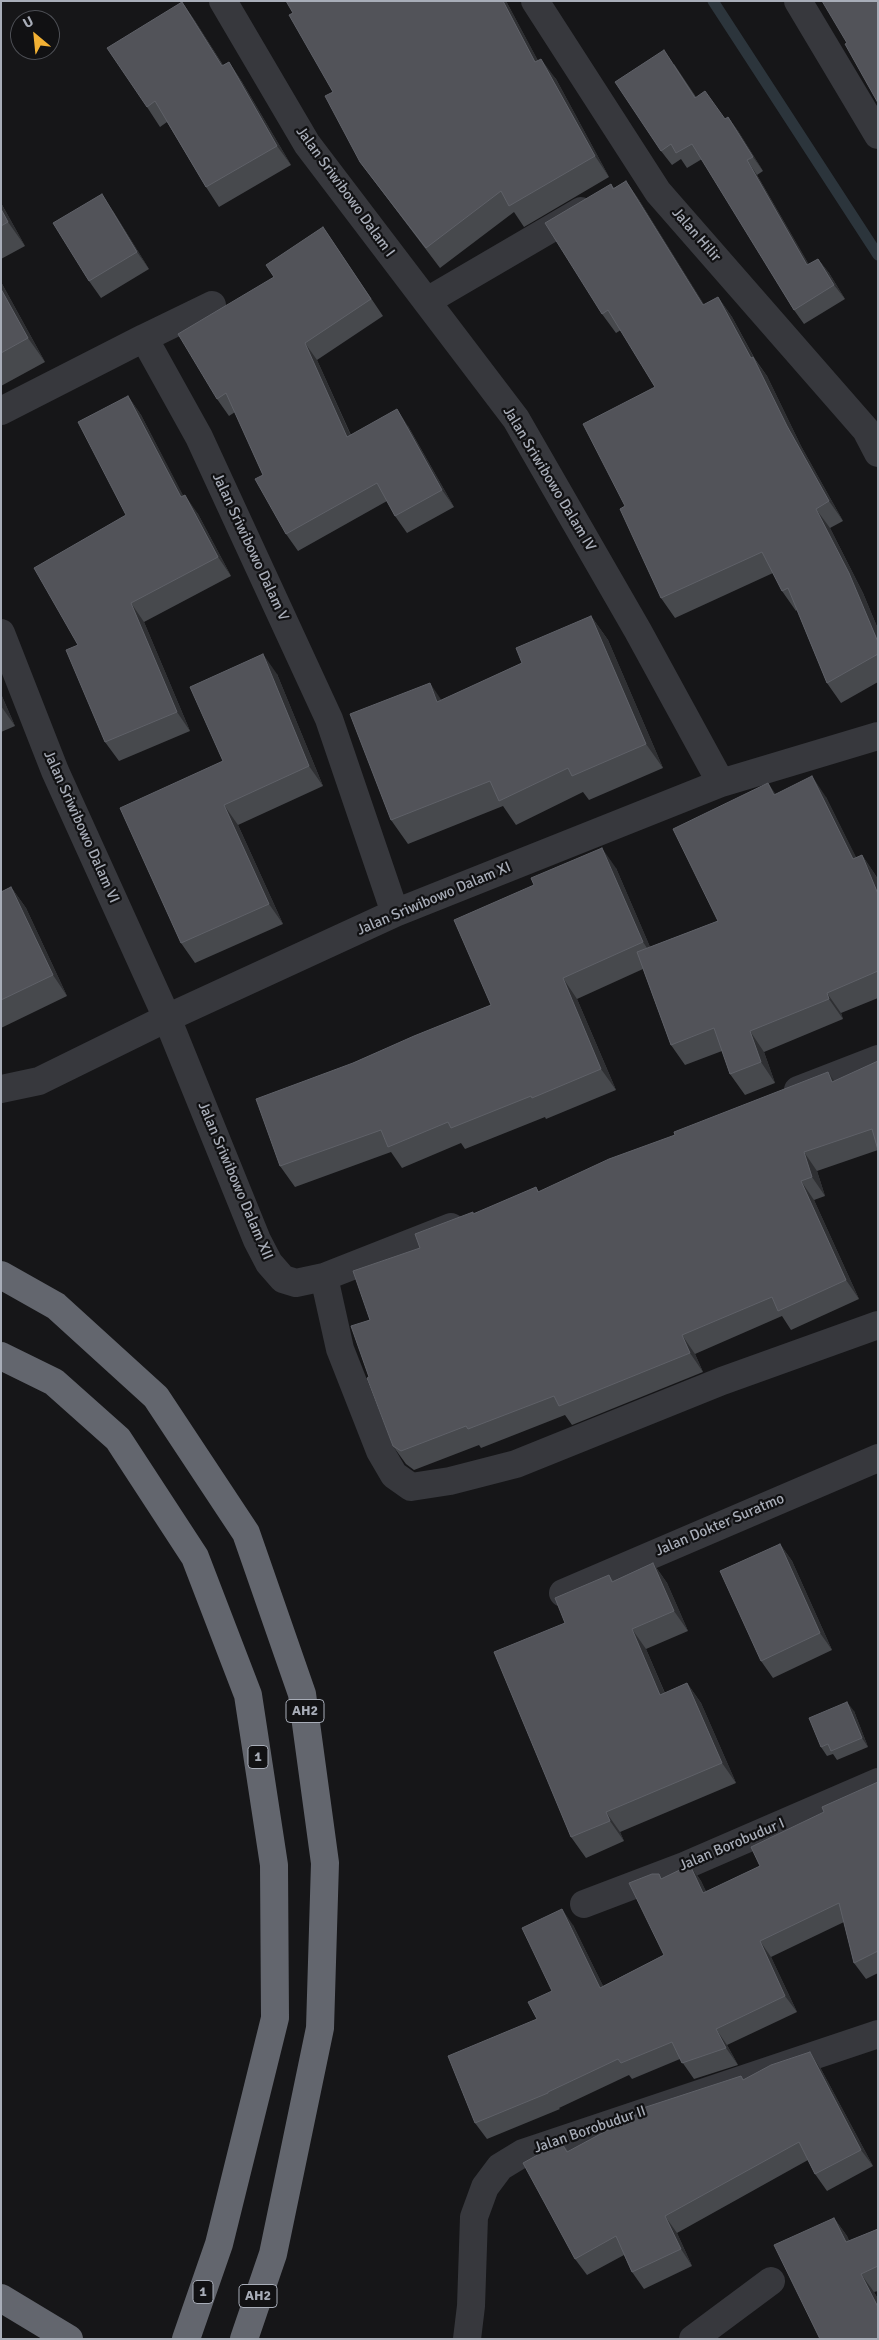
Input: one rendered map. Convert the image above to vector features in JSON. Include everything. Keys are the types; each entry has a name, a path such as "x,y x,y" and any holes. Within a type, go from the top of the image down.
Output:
{"highway":[{"name":"AH2","path":"1,1275 56,1306 156,1397 246,1533 302,1694 325,1862 320,2028 273,2254 244,2339"},
{"name":"1","path":"1,1356 54,1382 118,1439 196,1556 248,1695 274,1865 275,2018 219,2244 186,2339"},
{"path":"1,2298 69,2339"}],"street":[{"name":"Jalan Sriwibowo Dalam I","path":"223,1 307,144 426,301"},
{"name":"Jalan Hilir","path":"535,1 637,178 658,192 874,435"},
{"path":"798,1 878,136"},
{"path":"426,301 603,198"},
{"name":"Jalan Sriwibowo Dalam IV","path":"426,301 516,420 638,631 721,783"},
{"path":"1,411 212,305"},
{"name":"Jalan Sriwibowo Dalam V","path":"144,338 199,437 329,719 395,913"},
{"name":"Jalan Sriwibowo Dalam VI","path":"1,633 55,771 167,1018"},
{"name":"Jalan Sriwibowo Dalam XI","path":"1,1089 39,1081 167,1018 395,913 721,783 878,736"},
{"name":"Jalan Sriwibowo Dalam XII","path":"167,1018 257,1240 269,1263 283,1278 296,1283 324,1277 472,1218"},
{"path":"776,1099 878,1059"},
{"path":"324,1277 340,1349 380,1451 394,1475 411,1487 450,1480 516,1464 722,1381 878,1325"},
{"name":"Jalan Dokter Suratmo","path":"563,1593 878,1458"},
{"name":"Jalan Borobudur I","path":"584,1904 684,1866 878,1782"},
{"name":"Jalan Borobudur II","path":"467,2339 471,2306 474,2216 485,2187 500,2168 522,2153 878,2034"},
{"path":"693,2339 772,2281"}],"building":[{"path":"286,1 503,1 535,62 541,59 595,156 509,206 501,191 426,248 360,162 325,96 333,92 289,15 293,13"},
{"path":"822,1 878,1 878,103 845,44 847,43"},
{"path":"182,2 222,66 229,62 277,146 206,187 155,101 147,107 107,48"},
{"path":"664,50 695,98 705,91 725,119 728,117 753,157 747,160 807,265 818,259 834,285 794,310 692,144 676,153 671,144 661,151 615,82"},
{"path":"626,181 703,305 718,297 751,358 753,357 787,426 829,501 816,509 849,573 878,642 878,654 827,683 788,588 782,591 762,552 661,598 620,509 625,506 583,424 655,387 608,310 602,314 545,223 611,184 613,189"},
{"path":"102,194 137,252 89,281 53,223"},
{"path":"1,209 8,222 1,226"},
{"path":"323,227 371,299 305,343 347,437 397,409 442,490 395,516 377,483 286,534 255,479 263,475 226,393 217,399 178,334 274,277 266,265"},
{"path":"1,289 28,338 1,353"},
{"path":"128,396 181,497 185,495 218,557 131,603 177,712 105,742 66,650 78,645 34,568 126,515 78,422"},
{"path":"591,616 646,744 572,776 568,768 499,801 490,781 391,820 350,714 430,683 437,702 522,663 516,648"},
{"path":"263,654 309,766 224,805 269,904 181,943 120,808 223,761 190,687"},
{"path":"812,776 853,859 862,855 878,894 878,971 827,993 829,999 750,1031 761,1062 730,1074 714,1028 671,1045 637,952 718,921 673,829 768,783 774,795"},
{"path":"602,848 643,942 563,978 601,1069 532,1098 531,1096 451,1128 448,1122 388,1147 381,1130 280,1166 256,1099 353,1063 491,1005 454,920 534,885 531,878"},
{"path":"11,887 53,975 1,1000 1,892"},
{"path":"878,1061 878,1150 872,1129 804,1152 812,1177 801,1181 846,1280 778,1311 772,1297 682,1335 690,1353 559,1406 554,1396 468,1429 466,1426 401,1451 393,1446 367,1378 369,1377 351,1326 370,1320 353,1271 420,1248 415,1234 473,1212 473,1214 536,1187 538,1192 609,1159 675,1135 674,1132 828,1072 832,1082"},
{"path":"780,1544 820,1633 761,1661 720,1571"},
{"path":"653,1563 674,1611 632,1629 660,1695 687,1683 722,1763 606,1812 610,1821 571,1837 494,1652 565,1623 555,1598 609,1575 612,1582"},
{"path":"847,1702 862,1738 831,1751 828,1744 821,1747 809,1718"},
{"path":"878,1782 878,1951 854,1963 839,1903 760,1941 785,1996 716,2029 726,2048 682,2063 672,2042 621,2063 618,2059 548,2093 475,2123 448,2056 537,2019 528,2002 552,1991 522,1928 562,1909 600,1988 664,1955 629,1883 652,1874 659,1874 661,1879 690,1865 703,1893 760,1866 751,1847 824,1812 822,1807"},
{"path":"810,2052 861,2150 815,2174 799,2142 665,2216 681,2249 632,2272 616,2236 575,2259 523,2163 561,2142 567,2152 645,2110 643,2108 741,2076 743,2080 771,2065"},
{"path":"834,2218 846,2242 878,2229 878,2266 861,2274 878,2307 878,2339 820,2339 774,2245"}],"waterway":[{"path":"713,1 878,255"}]}
